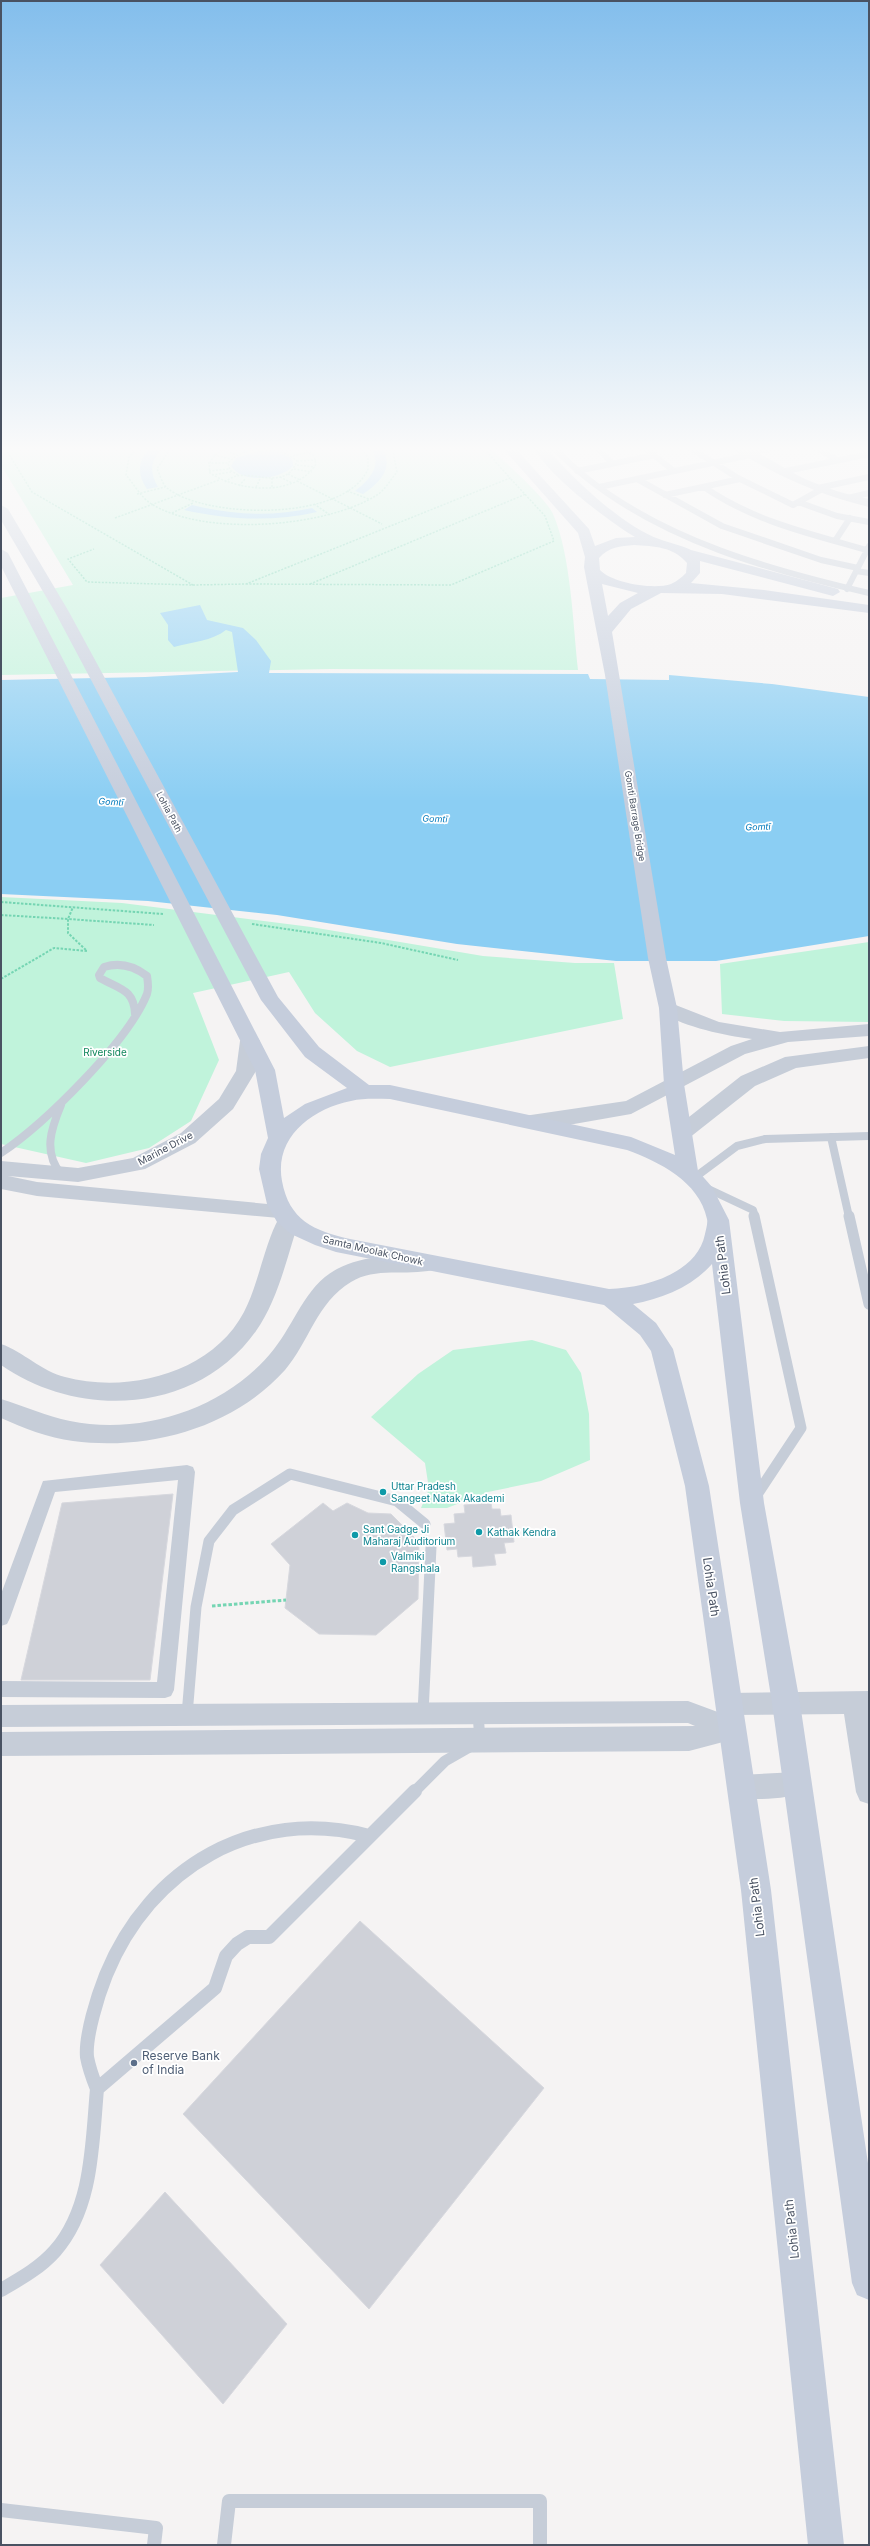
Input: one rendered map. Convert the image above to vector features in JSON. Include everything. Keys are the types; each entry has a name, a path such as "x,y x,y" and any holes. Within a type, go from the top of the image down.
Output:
{"main road":[{"path":"7,565 36,618 264,1070 277,1136"},
{"name":"Lohia Path","path":"34,565 62,612 270,1000 312,1052 365,1092"},
{"name":"Gomti Barrage Bridge","path":"592,565 613,675 657,958 668,1008 674,1084 682,1133 695,1179"},
{"path":"593,565 604,580 616,585 638,589 677,586 740,591 869,609"},
{"path":"677,586 693,572 694,565"},
{"path":"729,565 869,600"},
{"path":"605,631 615,614 630,600 660,588"},
{"path":"284,1216 269,1178 269,1159 277,1136 296,1117 322,1104 343,1096 365,1092 390,1092 531,1121 631,1144 653,1152 695,1179 714,1207 718,1220"},
{"name":"Samta Moolak Chowk","path":"284,1216 310,1235 341,1245 609,1297 641,1294 668,1284 689,1272 705,1258 712,1248 718,1220"},
{"name":"Lohia Path","path":"718,1220 752,1503 786,1703 869,2283"},
{"name":"Lohia Path","path":"609,1297 648,1329 662,1349 697,1486 757,1898 826,2545"}],"street":[{"path":"668,1008 699,1024 736,1032 787,1036 869,1030"},
{"path":"531,1121 574,1117 631,1107 738,1050 787,1036"},
{"name":"Marine Drive","path":"1,1168 78,1175 138,1164 188,1138 226,1104 246,1071 250,1041"},
{"path":"682,1133 748,1081 792,1062 869,1052"},
{"path":"1,1182 37,1189 284,1216 249,1324 236,1340 198,1371 160,1387 106,1394 75,1390 44,1379 11,1362 1,1354"},
{"path":"1,1408 19,1418 78,1434 109,1437 136,1435 172,1425 198,1416 251,1389 277,1363 316,1300 336,1281 350,1273 370,1266 429,1263"},
{"path":"1,1618 49,1486 187,1472 165,1690 1,1689"},
{"path":"1,1744 689,1740 730,1716 786,1703 861,1702 869,1792"},
{"path":"1,1716 688,1712 730,1716"},
{"path":"740,1787 797,1784"}],"lane":[{"path":"764,565 869,593"},
{"path":"840,565 869,573"},
{"path":"847,588 860,565"},
{"path":"1,1153 19,1141 64,1100 123,1032 135,1014 146,995 147,976 132,967 115,964 104,967 99,975 100,978 130,993 135,1002 135,1014"},
{"path":"61,1174 51,1160 50,1141 64,1100"},
{"path":"752,1503 801,1428 753,1210 695,1179 737,1146 765,1139 869,1136"},
{"path":"831,1137 869,1304"},
{"path":"187,1715 196,1607 210,1541 234,1510 290,1474 397,1501 424,1524"},
{"path":"424,1713 431,1547"},
{"path":"97,2089 215,1988 226,1956 237,1944 248,1937 269,1937 445,1761 480,1741 478,1713"},
{"path":"1,2290 31,2272 56,2251 77,2218 90,2161 97,2089 87,2059 92,2012 110,1964 130,1930 164,1886 195,1861 231,1844 285,1829 348,1829 369,1836"},
{"path":"224,2545 229,2501 540,2501 540,2545"},
{"path":"1,2510 156,2528 154,2545"}],"path":[{"path":"73,565 87,582 193,585 451,585 498,565"},
{"path":"158,565 193,585"},
{"path":"246,584 294,565"},
{"path":"309,584 355,565"},
{"path":"1,979 17,972 46,952 57,947 87,951 68,933 68,919 73,907"},
{"path":"1,915 154,925"},
{"path":"196,1607 286,1600"}],"green space":[{"path":"61,565 567,565 578,670 330,669 1,675 1,598 73,585"},
{"name":"Riverside","path":"1,897 122,903 311,927 483,956 575,963 614,963 623,1019 390,1067 357,1051 315,1013 289,972 193,993 219,1060 191,1121 149,1148 86,1163 1,1144"},
{"path":"869,942 869,1022 784,1021 722,1014 720,964"},
{"path":"532,1340 566,1350 581,1373 589,1414 590,1460 541,1481 488,1492 447,1508 421,1508 429,1489 425,1463 371,1417 418,1374 453,1350"}],"water":[{"name":"Gomtī","path":"200,605 207,620 243,628 256,640 271,661 269,673 588,674 590,679 669,680 669,675 772,684 869,697 869,936 716,961 616,961 457,944 277,915 148,901 1,894 1,680 145,677 238,672 232,632 226,630 208,639 174,647 168,640 168,625 160,613"}],"building":[{"path":"173,1494 150,1680 21,1680 62,1503"},
{"path":"323,1503 333,1511 347,1503 368,1513 391,1514 419,1542 418,1599 376,1635 319,1634 285,1608 290,1565 271,1544"},
{"name":"Kathak Kendra","path":"491,1503 492,1509 500,1509 501,1516 511,1515 514,1542 504,1543 506,1553 494,1554 496,1565 473,1567 472,1556 458,1557 457,1549 447,1550 444,1524 455,1523 454,1514 465,1513 464,1505"},
{"path":"360,1921 544,2088 369,2309 183,2114"},
{"path":"165,2192 287,2324 223,2404 100,2265"}],"place":[{"name":"Uttar Pradesh Sangeet Natak Akademi","path":"383,1492"},
{"name":"Kathak Kendra","path":"479,1532"},
{"name":"Sant Gadge Ji Maharaj Auditorium","path":"355,1535"},
{"name":"Valmiki Rangshala","path":"383,1562"},
{"name":"Reserve Bank of India","path":"134,2063"}]}
